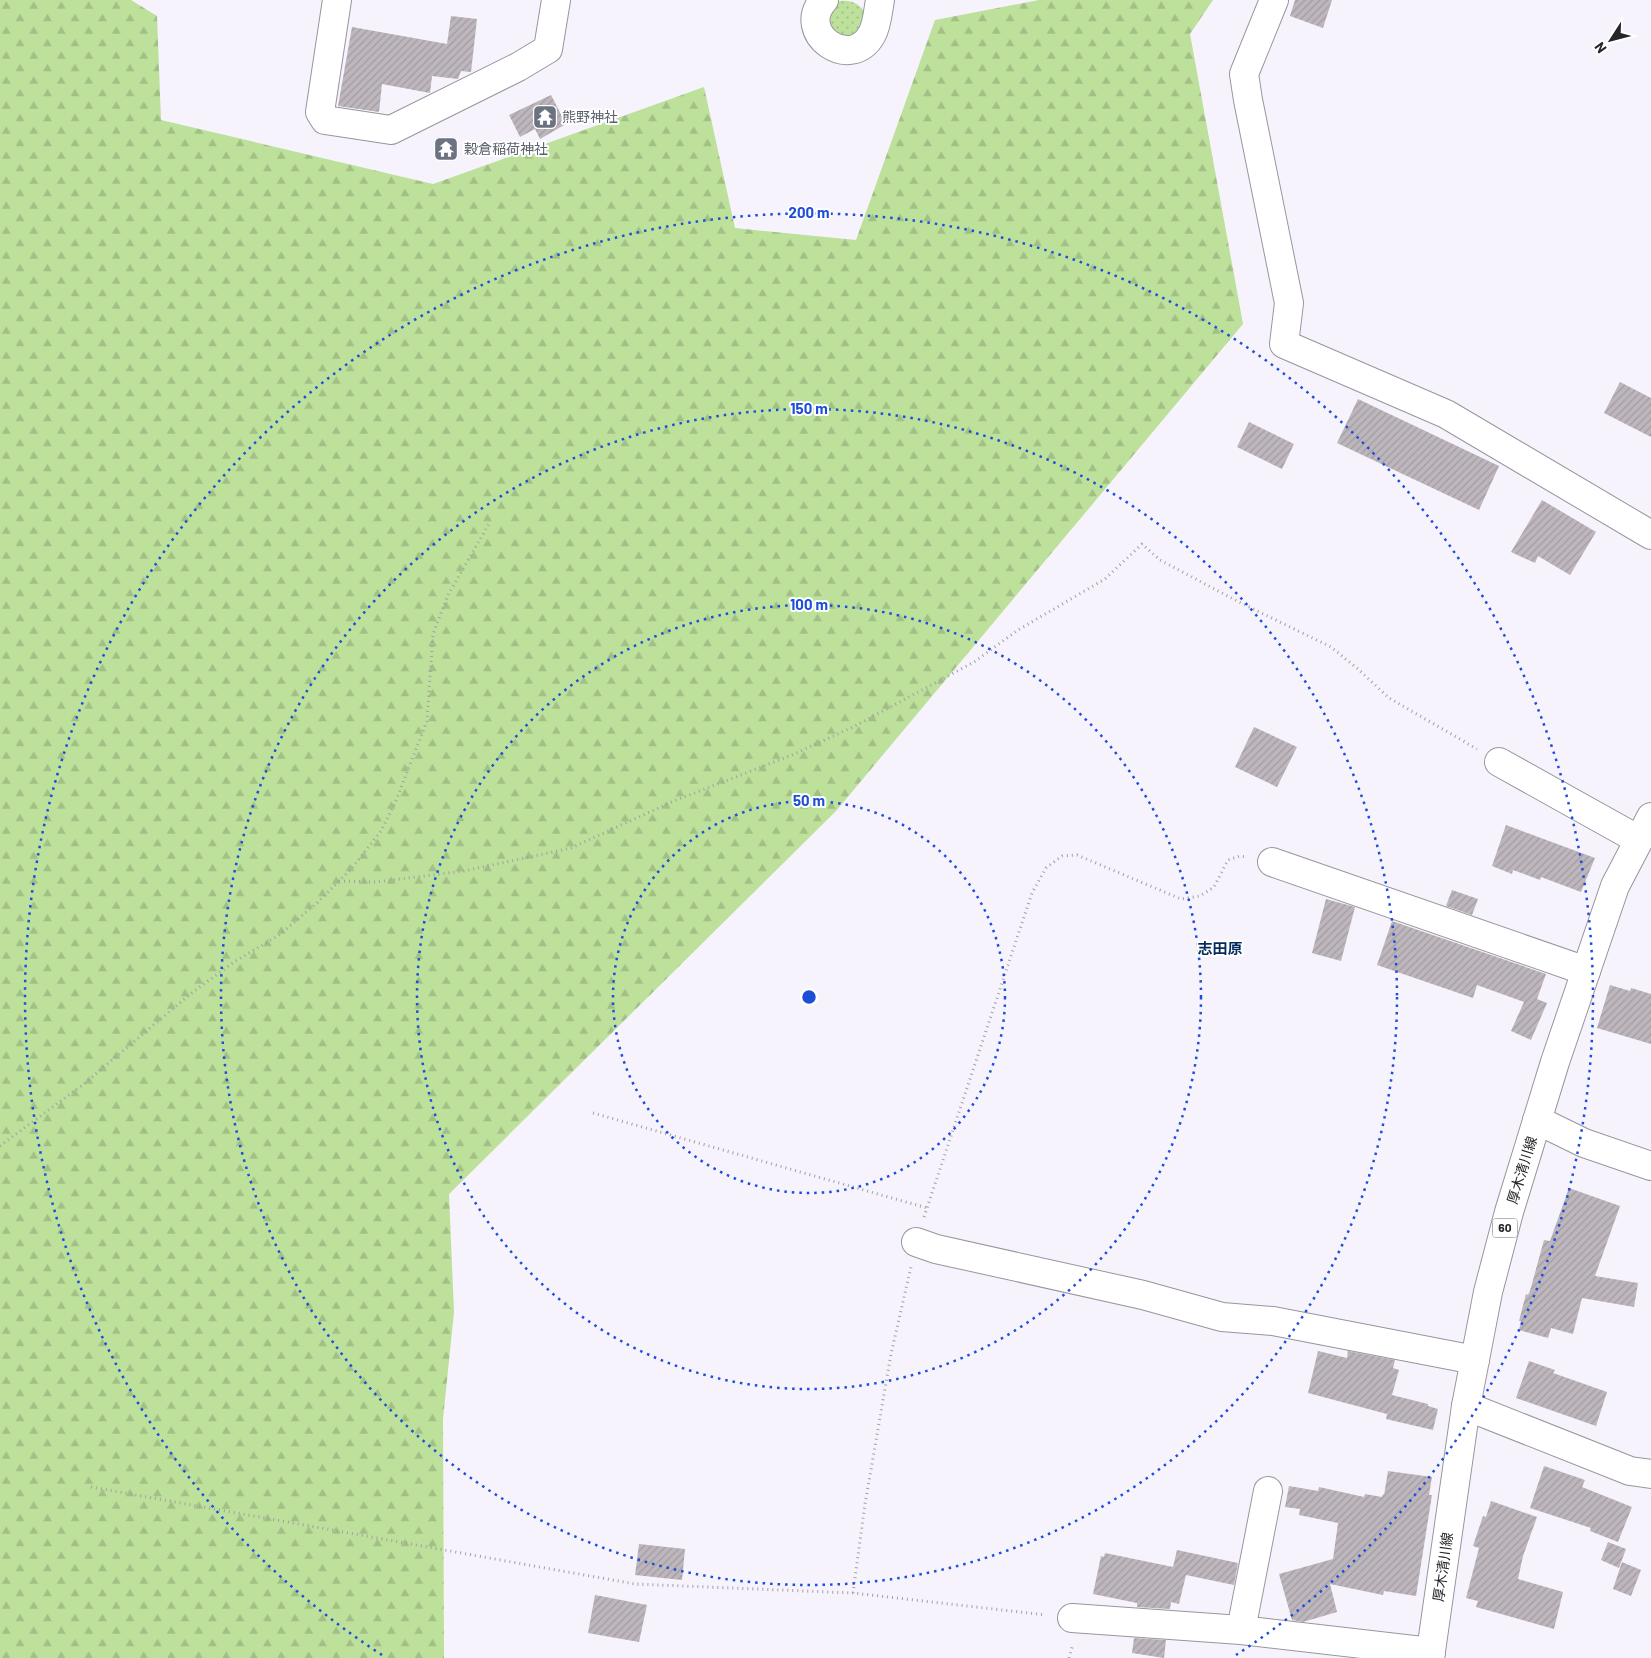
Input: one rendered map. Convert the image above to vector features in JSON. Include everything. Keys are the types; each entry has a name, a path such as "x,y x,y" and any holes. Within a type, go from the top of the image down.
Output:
{"street":[{"path":"337,0 320,112 325,120 391,130 518,67 548,49 556,0"},
{"path":"824,0 816,14 816,25 820,35 829,45 848,50 861,46 871,36 880,0"},
{"path":"1274,0 1244,74 1289,302 1284,344 1446,414 1651,535"},
{"path":"1499,762 1645,828"},
{"name":"厚木清川線","path":"1431,1655 1466,1406 1488,1292 1509,1212 1537,1120 1586,971 1615,886 1645,828"},
{"path":"1272,862 1586,971"},
{"path":"1537,1120 1584,1142 1651,1166"},
{"path":"916,1242 936,1249 1143,1295 1222,1317 1273,1321 1474,1360"},
{"path":"1466,1406 1630,1471 1651,1474"},
{"path":"1241,1630 1268,1491"},
{"path":"1072,1618 1241,1630 1431,1655"}],"path":[{"path":"0,1146 85,1083 189,995 234,962 279,935 352,868 381,831 395,803 427,721 434,634 438,620 448,595 490,522"},
{"path":"339,881 376,882 464,871 571,848 674,800 792,756 855,726 974,662 1018,630 1105,579 1142,544 1160,560 1237,601 1331,647 1389,698 1499,762"},
{"path":"853,1593 865,1504 891,1354 916,1242 1032,893 1046,868 1062,856 1077,855 1181,899 1200,896 1214,887 1228,860 1240,856 1272,862"},
{"path":"593,1113 927,1208"},
{"path":"91,1486 635,1584 853,1593 1072,1618"}],"green space":[{"path":"0,0 131,0 157,16 161,120 433,184 704,87 735,228 856,240 935,20 1039,0 1213,0 1190,34 1243,324 836,811 449,1194 454,1312 443,1419 444,1658 0,1658"},
{"path":"840,1 855,3 866,14 855,41 826,28 834,4"}],"building":[{"path":"1295,0 1332,0 1323,28 1290,16"},
{"path":"451,16 477,19 471,72 461,71 458,79 432,76 430,93 382,84 379,112 338,106 352,27 447,44"},
{"name":"熊野神社","path":"551,95 566,124 540,139 535,129 520,137 509,115"},
{"path":"1620,382 1651,398 1651,437 1604,413"},
{"path":"1358,399 1499,466 1479,510 1337,443"},
{"path":"1249,422 1294,444 1282,469 1237,447"},
{"path":"1542,500 1596,532 1570,575 1538,556 1535,563 1511,552"},
{"path":"1254,727 1297,747 1277,787 1235,767"},
{"path":"1506,825 1595,858 1581,892 1541,877 1540,880 1513,870 1512,874 1492,866"},
{"path":"1452,890 1478,899 1472,915 1446,906"},
{"path":"1326,899 1355,907 1341,961 1312,953"},
{"path":"1392,921 1546,974 1537,999 1547,1003 1531,1040 1511,1031 1524,1002 1477,985 1473,998 1377,965"},
{"path":"1610,985 1630,991 1631,988 1651,994 1651,1044 1597,1028"},
{"path":"1569,1188 1620,1206 1595,1276 1638,1283 1634,1307 1582,1298 1573,1334 1551,1328 1548,1338 1519,1330 1521,1321 1519,1321 1526,1294 1528,1295 1530,1291 1544,1240 1550,1241"},
{"path":"1318,1351 1347,1358 1348,1351 1395,1360 1393,1368 1399,1370 1392,1395 1428,1404 1428,1406 1438,1409 1433,1430 1386,1419 1387,1414 1308,1393"},
{"path":"1529,1361 1555,1370 1553,1373 1607,1392 1596,1426 1516,1398"},
{"path":"1544,1466 1585,1480 1582,1487 1632,1507 1618,1542 1590,1531 1591,1528 1530,1508"},
{"path":"1388,1471 1432,1477 1429,1495 1432,1495 1416,1596 1384,1591 1383,1595 1330,1584 1337,1612 1303,1622 1292,1620 1279,1574 1333,1559 1338,1523 1299,1515 1300,1509 1285,1507 1289,1486 1318,1491 1319,1487 1364,1497 1365,1494 1382,1497"},
{"path":"1491,1501 1537,1517 1523,1556 1518,1579 1563,1592 1554,1629 1476,1607 1478,1601 1466,1598 1479,1548 1473,1546 1483,1516 1486,1517"},
{"path":"1608,1542 1626,1549 1619,1568 1601,1560"},
{"path":"639,1544 685,1549 682,1580 635,1575"},
{"path":"1177,1550 1238,1563 1234,1585 1186,1575 1179,1604 1171,1602 1170,1609 1137,1607 1137,1603 1093,1594 1101,1556 1104,1557 1105,1553 1173,1567"},
{"path":"1622,1562 1641,1570 1631,1596 1613,1589"},
{"path":"595,1595 647,1605 639,1642 588,1633"},
{"path":"1134,1638 1166,1640 1164,1658 1132,1653"}],"place":[{"name":"熊野神社","path":"545,117"},
{"name":"穀倉稲荷神社","path":"446,149"}],"district":[{"name":"志田原","path":"1220,949"}]}
